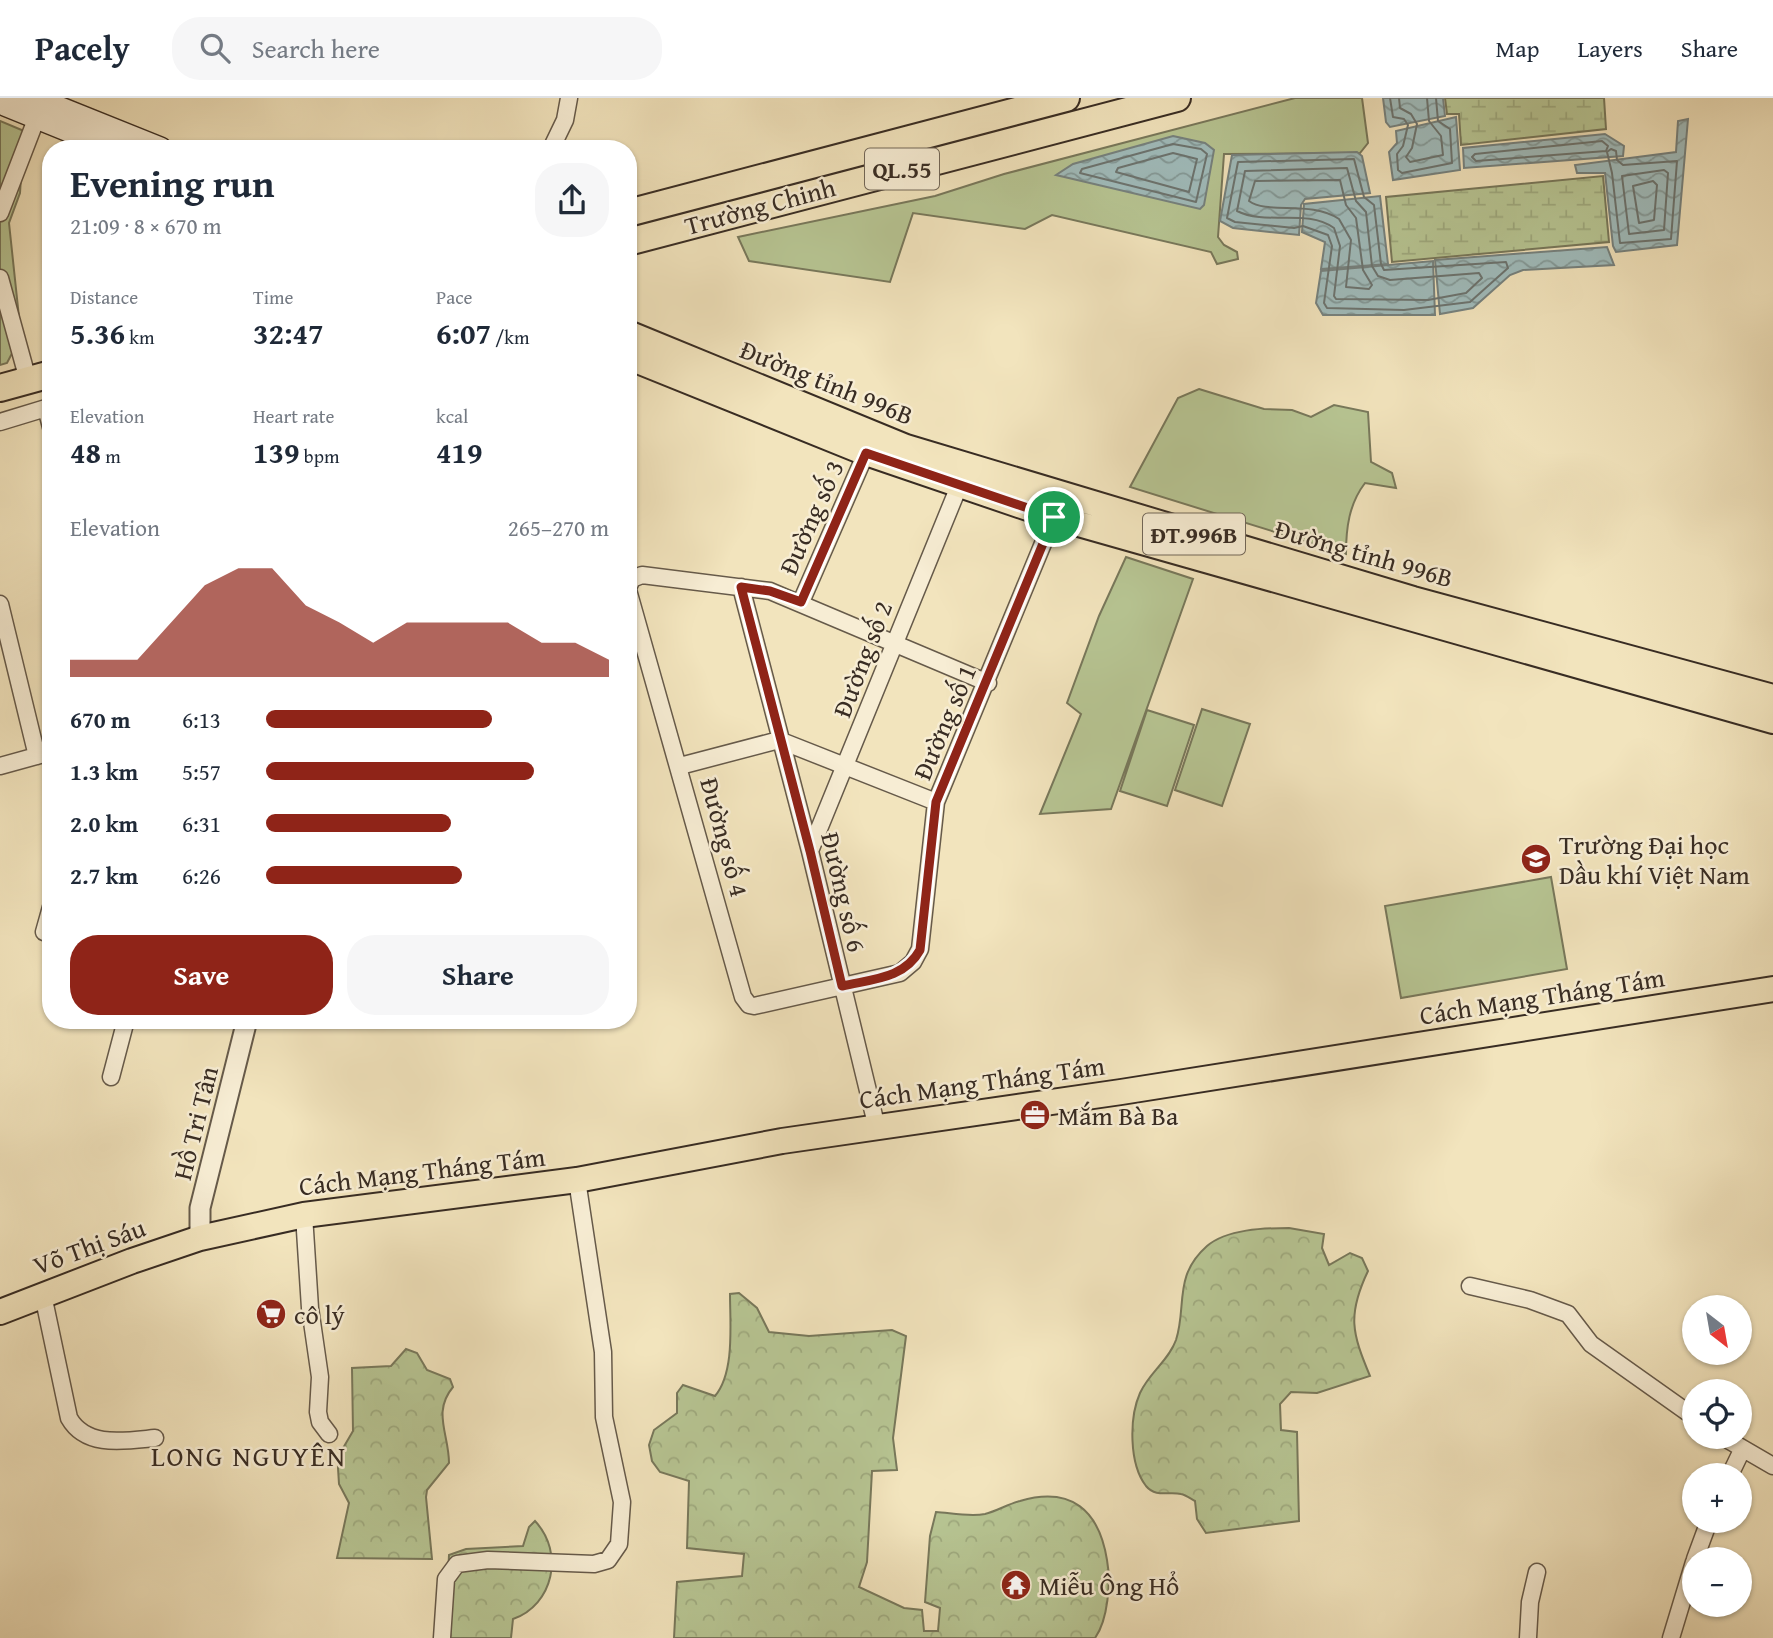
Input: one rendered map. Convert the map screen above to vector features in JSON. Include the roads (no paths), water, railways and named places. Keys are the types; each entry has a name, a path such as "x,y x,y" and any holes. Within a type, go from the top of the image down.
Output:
{"highway":[{"name":"Trường Chinh","path":"637,211 1066,98"},
{"name":"Trường Chinh","path":"637,240 1177,98"},
{"path":"0,388 39,377"}],"main road":[{"path":"2,103 35,108 133,140"},
{"path":"35,108 98,140"},
{"name":"Đường tỉnh 996B","path":"637,337 906,447 1409,609 1773,720"},
{"name":"Đường tỉnh 996B","path":"637,361 866,453 1054,517 1409,609 1773,697"},
{"name":"Cách Mạng Tháng Tám","path":"200,1238 304,1215 577,1180 782,1141 1491,1035 1773,989"},
{"name":"Võ Thị Sáu","path":"0,1312 200,1238"}],"street":[{"path":"555,140 565,120 569,98"},
{"path":"0,213 35,108"},
{"path":"0,278 39,377"},
{"path":"0,422 42,409"},
{"name":"Đường số 3","path":"801,602 866,453"},
{"name":"Đường số 2","path":"810,851 848,765 893,642 959,486"},
{"name":"Đường số 1","path":"842,986 900,973 920,950 936,802 988,683 1054,517"},
{"name":"Đường số 4","path":"637,577 642,575 770,591 988,683"},
{"name":"Đường số 6","path":"741,587 810,851 877,1128"},
{"path":"0,604 42,747"},
{"name":"Đường số 4","path":"637,620 743,997 749,1005 754,1006 842,986"},
{"path":"680,766 779,740 936,802"},
{"path":"0,766 42,755"},
{"path":"111,1077 124,1029"},
{"name":"Hồ Tri Tân","path":"200,1238 200,1208 245,1029"},
{"path":"442,1638 446,1579 457,1564 488,1560 594,1564 608,1560 619,1544 622,1502 604,1417 603,1352 577,1180"},
{"path":"304,1215 310,1308 320,1377 318,1412 320,1422 329,1434"},
{"path":"1470,1286 1530,1300 1567,1314 1591,1344 1682,1408"},
{"path":"43,1295 69,1418 77,1431 86,1437 100,1440 155,1438"},
{"path":"1736,1463 1742,1450 1773,1466"},
{"path":"1528,1638 1530,1602 1537,1572"},
{"path":"1671,1638 1682,1603"}],"water":[{"path":"1383,98 1443,98 1445,116 1390,127 1386,122"},
{"path":"1456,117 1460,170 1393,180 1389,152 1397,143 1396,131"},
{"path":"1688,119 1677,245 1616,252 1613,246 1605,173 1577,173 1575,165 1676,152 1678,121"},
{"path":"1605,134 1624,146 1623,156 1464,168 1463,148"},
{"path":"1173,136 1205,143 1214,150 1204,205 1200,209 1056,175 1073,164"},
{"path":"1357,152 1362,156 1370,193 1305,199 1301,205 1299,235 1233,228 1220,221 1232,155"},
{"path":"1380,196 1388,264 1321,269 1325,242 1302,232 1304,204"},
{"path":"1607,247 1614,265 1523,270 1510,275 1473,308 1440,314 1435,260"},
{"path":"1433,261 1435,315 1323,315 1316,303 1321,271"}],"place":[{"name":"Trường Đại học Dầu khí Việt Nam","path":"1536,859"},
{"name":"Mắm Bà Ba","path":"1035,1115"},
{"name":"cô lý","path":"271,1314"},
{"name":"Miễu Ông Hổ","path":"1016,1585"}],"district":[{"name":"LONG NGUYÊN","path":"249,1455"}]}
